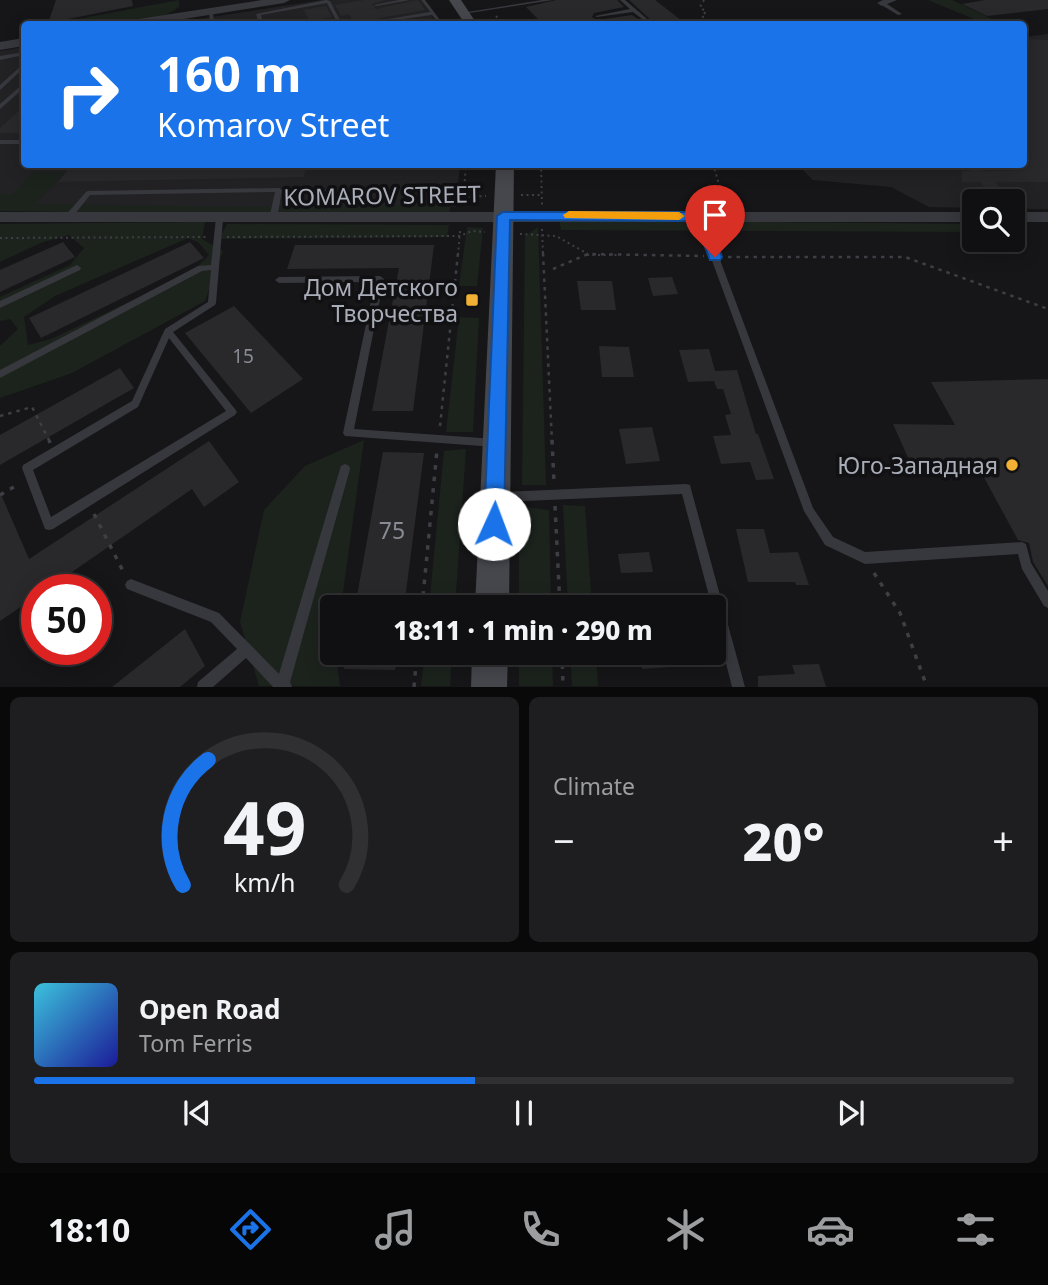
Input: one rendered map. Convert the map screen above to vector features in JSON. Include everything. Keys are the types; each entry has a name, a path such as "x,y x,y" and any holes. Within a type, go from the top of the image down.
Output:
{"main road":[{"path":"455,0 467,19"},
{"path":"492,595 505,168"},
{"path":"489,687 490,665"}],"street":[{"path":"189,0 190,15"},
{"path":"151,21 190,15 212,20 284,0"},
{"path":"882,3 893,0"},
{"path":"0,46 21,42"},
{"name":"KOMAROV STREET","path":"0,216 462,218 503,224 542,215 962,217"},
{"path":"1025,217 1048,217"}],"lane":[{"path":"376,5 408,0"},
{"path":"424,0 439,21"},
{"path":"512,0 516,5"},
{"path":"467,19 516,5 551,0"},
{"path":"622,0 647,21"},
{"path":"260,21 258,14 328,1 338,21"},
{"path":"882,3 900,14"},
{"path":"597,16 634,10"},
{"path":"380,21 433,13"},
{"path":"0,58 21,54"},
{"path":"0,88 21,69"},
{"path":"0,107 21,88"},
{"path":"0,142 21,142"},
{"path":"68,217 88,193 279,190 273,219"},
{"path":"700,216 809,511 829,541 865,558 1022,548 1026,565 1048,602"},
{"path":"168,331 232,412 49,525 27,468 135,404 168,331 212,303 219,219"},
{"path":"0,374 201,268 215,267"},
{"path":"0,305 77,268"},
{"path":"279,280 380,278 348,433 496,443"},
{"path":"131,586 215,617 283,686 345,469"},
{"path":"495,497 685,489 739,687"},
{"path":"203,687 246,649"}],"path":[{"path":"704,0 700,7 706,12 702,15 705,21"},
{"path":"423,595 466,168"},
{"path":"541,168 559,595"},
{"path":"714,168 729,216"},
{"path":"0,238 460,236 503,224 555,236 589,254"},
{"path":"553,269 589,254 905,257 1048,309"},
{"path":"0,416 32,407 54,452"},
{"path":"0,495 31,478"},
{"path":"88,501 131,586"},
{"path":"865,558 900,613 927,687"},
{"path":"414,687 416,665"},
{"path":"562,665 563,687"}],"shaded area":[{"path":"179,0 179,7 166,14 140,21 67,21"},
{"path":"322,0 421,0 435,21 186,21"},
{"path":"928,0 952,0 996,21 979,21"},
{"path":"1048,34 1048,209 1025,209 1025,189 962,189 962,208 929,207 891,187 813,180 801,168 1027,168 1027,37"},
{"path":"21,48 21,168 460,168 456,207 0,211 0,51"},
{"path":"34,172 66,172 35,204 278,207 451,205 449,213 274,215 0,211 0,194 12,194"},
{"path":"559,220 962,224 962,232 561,230"},
{"path":"205,222 202,239 223,251 205,301 72,373 0,398 0,346 18,329 10,319 0,321 0,297 70,265 84,248 69,235 43,242 0,262 0,224","holes":["188,238 198,242 209,255 192,272 51,339 28,345 24,317 55,296"]},
{"path":"227,224 449,225 447,237 219,239"},
{"path":"467,227 483,228 477,286 459,286"},
{"path":"538,227 546,485 522,485 525,236"},
{"path":"459,317 479,318 473,432 446,432"},
{"path":"364,440 343,595 320,595 320,665 337,665 340,686 259,686 240,622 264,510 305,466"},
{"path":"466,449 456,595 430,595 444,451"},
{"path":"563,505 585,506 591,595 567,595"},
{"path":"519,506 549,510 551,595 519,595"},
{"path":"424,665 451,665 450,686 421,686"},
{"path":"519,665 552,665 553,686 519,686"},
{"path":"571,665 597,665 598,686 572,686"}],"building":[{"path":"56,0 132,0 133,6 49,21"},
{"path":"364,0 386,0 372,4 376,9 418,0 425,10 352,21 349,14 341,16 335,5"},
{"path":"556,0 617,0 624,7 594,13 592,17 597,20 632,15 641,21 540,21 526,7"},
{"path":"629,0 655,0 682,21 652,21"},
{"path":"985,0 1048,0 1048,9 987,16 962,4"},
{"path":"326,6 332,17 309,21 304,10"},
{"path":"1027,39 1048,40 1048,182 995,182 1002,189 985,189 980,182 962,182 962,171 980,168 983,171 1027,168"},
{"path":"21,109 21,133 0,133 0,128"},
{"path":"70,168 306,168 303,177 58,182"},
{"path":"63,242 75,257 0,292 0,270"},
{"path":"190,242 204,258 41,338 29,318"},
{"path":"295,245 434,245 413,411 372,411 399,268 287,269"},
{"path":"672,277 678,294 653,296 648,278"},
{"path":"577,281 612,281 616,310 581,310"},
{"path":"234,306 303,379 251,413 185,333"},
{"path":"599,346 629,347 634,377 602,377"},
{"path":"709,349 715,371 737,370 756,434 774,479 756,480 750,462 721,464 713,436 731,435 725,415 731,414 723,389 717,389 714,381 688,382 679,350"},
{"path":"120,368 134,388 0,465 0,435"},
{"name":"Юго-Западная","path":"1048,379 1048,586 1033,562 1029,543 1018,540 981,472 914,471 893,424 955,425 931,382"},
{"path":"652,427 660,461 626,464 619,429"},
{"path":"209,441 239,482 204,507 192,489 69,574 21,574 21,607 0,621 0,492 29,559"},
{"path":"383,452 424,453 406,595 357,595"},
{"path":"736,529 764,529 770,553 798,552 809,585 796,585 795,582 748,582"},
{"path":"649,552 653,572 621,573 618,554"},
{"path":"185,629 205,666 180,687 112,687"},
{"path":"819,664 826,687 758,687 758,676 795,674 792,665"},
{"path":"345,665 396,665 395,670 344,669"},
{"path":"642,665 697,665 642,669"}],"slow traffic":[{"path":"569,215 679,216"}],"place":[{"name":"Дом Детского Творчества","path":"472,300"},
{"name":"Юго-Западная","path":"1012,465"}],"route":[{"path":"494,524 503,216 700,216 715,257"}]}
